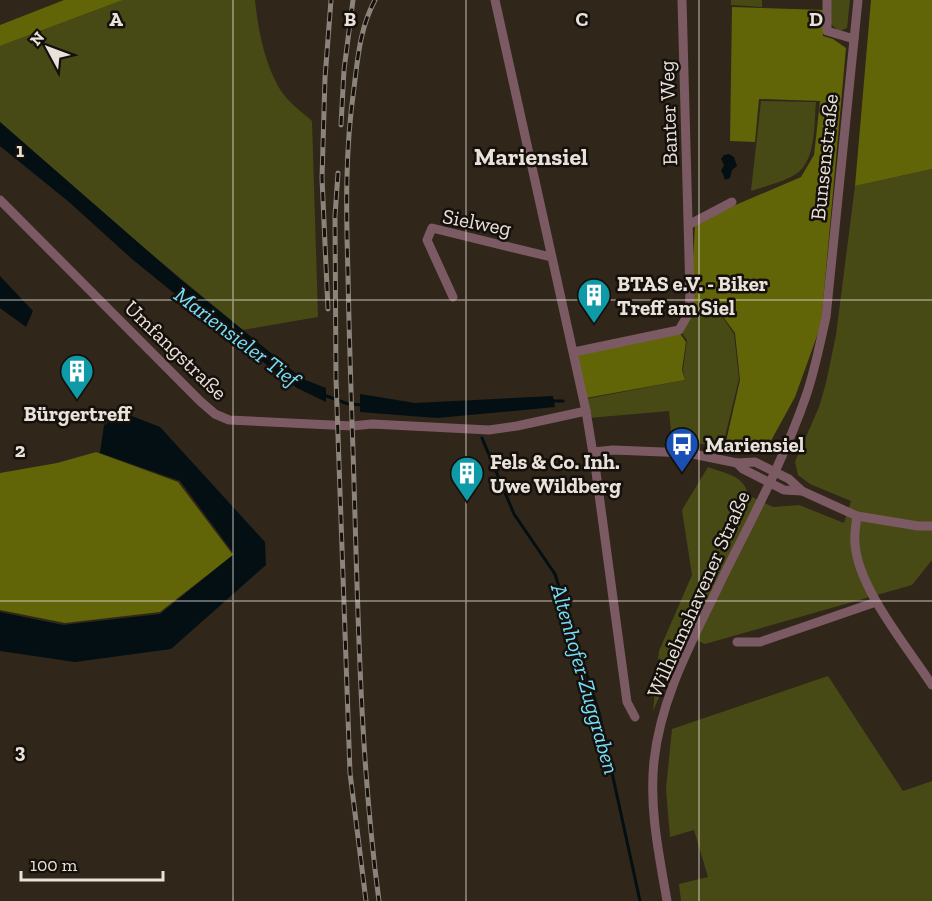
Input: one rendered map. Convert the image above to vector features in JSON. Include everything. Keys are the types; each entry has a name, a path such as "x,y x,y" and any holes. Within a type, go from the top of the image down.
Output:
{"street":[{"name":"Wilhelmshavener Straße","path":"495,0 586,411 627,702 635,717"},
{"name":"Banter Weg","path":"574,352 679,330 689,313 690,225 682,0"},
{"path":"827,0 827,32 854,39"},
{"name":"Bunsenstraße","path":"826,317 858,0"},
{"name":"Umfangstraße","path":"0,200 200,401 222,418 469,430 517,426 586,411"},
{"path":"690,225 732,202"},
{"name":"Sielweg","path":"453,297 427,240 430,224 551,256"},
{"name":"Wilhelmshavener Straße","path":"667,901 654,829 654,762 658,737 675,676 769,482 806,395 826,317"},
{"name":"Wilhelmshavener Straße","path":"593,452 613,450 688,453 737,463 755,462 774,470"},
{"name":"Wilhelmshavener Straße","path":"737,463 743,469 769,482"},
{"path":"774,470 794,482 802,491"},
{"path":"769,482 784,490 802,491 857,516 918,526 932,526"},
{"path":"857,516 855,544 860,570 876,602 932,685"},
{"path":"737,642 759,642 876,602"}],"shaded area":[{"path":"64,0 123,0 0,46 0,25"},
{"path":"123,0 255,0 263,47 275,81 288,99 312,121 318,317 243,330 126,233 0,122 0,46"},
{"path":"731,0 762,0 762,7 731,5"},
{"path":"823,0 850,0 847,28 840,31 833,26 825,14"},
{"path":"871,0 932,0 932,169 855,186"},
{"path":"732,7 825,10 823,36 833,39 846,48 821,325 795,397 767,448 725,446 740,380 735,333 721,314 690,313 695,225 801,177 814,155 820,101 759,99 755,142 730,141"},
{"path":"761,101 816,102 812,148 805,164 795,175 751,191"},
{"path":"932,169 932,560 912,585 705,644 686,635 653,711 659,651 692,575 682,510 708,467 738,479 743,483 748,495 773,507 799,505 844,523 851,501 810,484 798,475 795,462 819,407 826,383 836,335 855,186"},
{"path":"691,313 721,315 734,334 739,379 723,445 672,443 669,411 589,418 586,399 685,380 683,370 687,340 680,331"},
{"path":"679,332 686,342 682,370 685,380 586,398 577,353"},
{"path":"96,452 178,482 233,555 160,612 65,623 0,610 0,473 57,463"},
{"path":"828,676 903,791 932,781 932,901 681,901 679,884 708,877 694,830 670,837 666,789 672,729"}],"water":[{"path":"0,122 180,279 303,379 326,388 326,402 297,388 191,307 0,146"},
{"path":"729,154 734,157 737,166 732,170 730,178 725,180 721,171 724,165 721,159 724,155"},
{"path":"0,276 33,311 26,327 0,308"},
{"path":"360,394 415,403 553,396 555,407 437,418 360,412"},
{"path":"124,413 160,427 265,542 266,565 171,649 75,662 0,651 0,612 63,625 160,614 234,554 180,481 100,453 104,425"}],"waterway":[{"name":"Mariensieler Tief","path":"324,395 348,404 364,405"},
{"name":"Mariensieler Tief","path":"553,401 563,401"},
{"name":"Altenhofer-Zuggraben","path":"482,438 514,514 555,574 599,713 640,901"}],"railway":[{"path":"328,309 322,178 325,78 331,0"},
{"path":"341,125 344,70 353,0"},
{"path":"375,0 360,42 349,135 347,204 360,676 367,789 379,901"},
{"path":"338,173 335,216 336,379 350,773 366,901"}],"place":[{"name":"BTAS e.V. - Biker Treff am Siel","path":"594,324"},
{"name":"Bürgertreff","path":"77,400"},
{"name":"Mariensiel","path":"682,473"},
{"name":"Fels & Co. Inh. Uwe Wildberg","path":"467,502"}],"district":[{"name":"Mariensiel","path":"531,156"}]}
